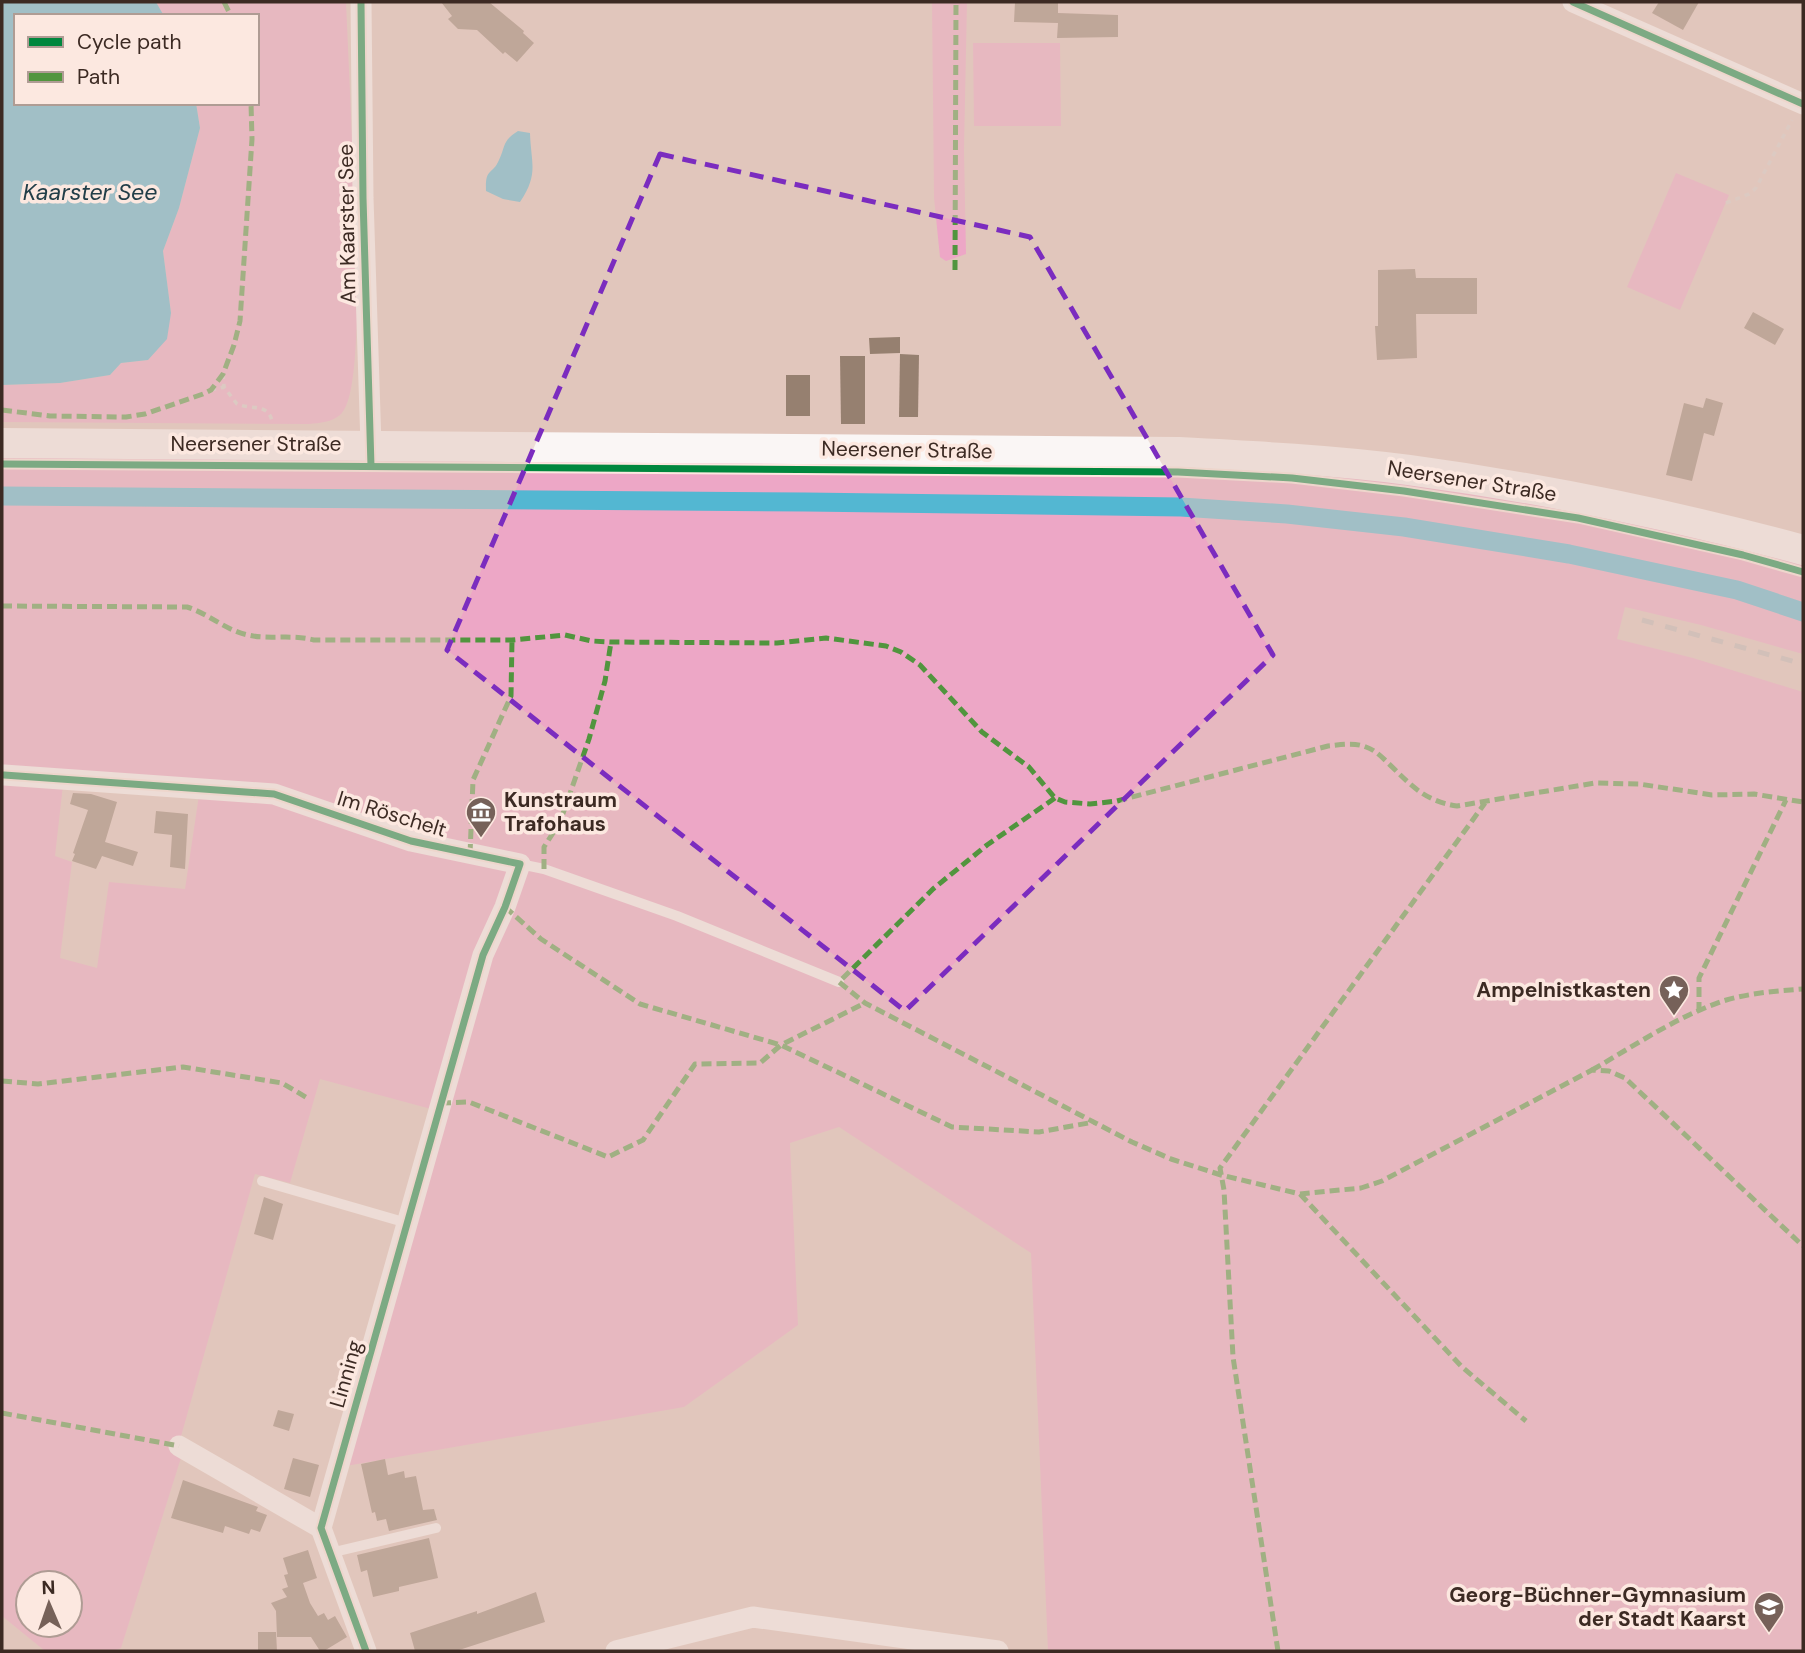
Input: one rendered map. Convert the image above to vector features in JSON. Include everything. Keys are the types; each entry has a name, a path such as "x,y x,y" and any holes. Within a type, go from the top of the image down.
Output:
{"main road":[{"name":"Neersener Straße","path":"2,443 1177,452 1293,458 1408,470 1584,499 1746,534 1803,550"}],"street":[{"name":"Am Kaarster See","path":"361,2 363,198 371,445"},
{"path":"1573,2 1802,103"},
{"name":"Im Röschelt","path":"4,775 274,794 411,841 520,864"},
{"name":"Linning","path":"321,1528 483,955 505,907 520,864"},
{"path":"178,1446 321,1528 365,1639"},
{"path":"616,1651 753,1617 998,1651"}],"lane":[{"path":"520,864 544,869 677,916 839,982"},
{"path":"262,1181 407,1223"},
{"path":"330,1553 436,1528"}],"path":[{"path":"1726,203 1749,194 1756,188 1802,103"},
{"path":"223,374 223,387 237,404 268,411 272,417 276,445"},
{"path":"212,390 223,387"}],"highlighted area":[{"path":"660,154 1030,237 1273,655 905,1011 447,650"}],"shaded area":[{"path":"156,2 346,2 359,296 350,394 346,407 333,419 309,424 2,422 2,385 60,383 110,375 121,363 148,360 171,313 163,251 179,208 200,128 196,105 259,105 259,14 163,14"},
{"path":"932,2 967,2 964,150 966,254 946,261 940,257 934,198"},
{"path":"973,43 1060,43 1061,126 974,126"},
{"path":"1676,173 1729,195 1680,310 1627,287"},
{"path":"2,453 1293,468 1583,509 1803,559 1803,568 1650,529 1572,514 1416,490 1258,474 1179,469 2,460"},
{"path":"2,467 1179,476 1291,481 1579,522 1742,558 1803,575 1803,654 1625,607 1617,639 1693,658 1803,692 1803,1651 1048,1651 1031,1253 839,1127 790,1143 798,1325 684,1407 346,1466 431,1109 320,1079 290,1183 255,1174 180,1440 186,1442 121,1648 112,1651 45,1651 30,1639 84,1639 84,1569 14,1569 14,1626 2,1616 2,780 63,785 55,856 72,862 60,958 97,968 109,882 185,889 199,795 271,800 413,836 275,789 2,770"}],"water":[{"name":"Kaarster See","path":"2,2 156,2 163,14 14,14 14,105 196,105 200,128 179,208 163,251 171,313 167,339 148,360 121,363 110,375 60,383 2,385"},
{"path":"518,131 530,133 532,169 530,184 520,202 503,199 486,191 488,175 496,165 507,141"}],"building":[{"path":"441,2 489,2 524,31 534,43 517,62 505,52 503,54 477,30 458,29 448,19 452,16"},
{"path":"1015,2 1058,2 1058,13 1118,15 1118,37 1057,38 1058,23 1014,22"},
{"path":"1659,2 1699,2 1683,30 1652,13"},
{"path":"1415,269 1416,278 1477,278 1477,314 1416,314 1417,358 1377,360 1375,326 1378,326 1378,270"},
{"path":"1753,312 1784,329 1775,345 1744,328"},
{"path":"900,337 900,353 870,354 869,338"},
{"path":"900,354 919,355 918,417 899,417"},
{"path":"840,356 865,356 865,424 841,424"},
{"path":"786,375 810,375 810,416 786,416"},
{"path":"1706,398 1723,403 1714,436 1704,433 1692,481 1666,475 1684,403 1703,408"},
{"path":"73,793 91,794 117,802 105,842 138,852 133,866 102,856 96,869 72,861 88,810 70,804"},
{"path":"156,811 188,814 185,869 170,867 172,835 154,833"},
{"path":"264,1197 283,1204 273,1240 254,1234"},
{"path":"278,1410 294,1414 289,1431 273,1426"},
{"path":"293,1458 319,1465 310,1497 284,1489"},
{"path":"385,1459 388,1475 404,1471 405,1478 416,1476 423,1510 434,1509 437,1520 389,1531 386,1519 377,1521 375,1512 372,1513 361,1464"},
{"path":"183,1480 258,1507 256,1511 267,1515 260,1532 251,1529 249,1534 225,1526 223,1533 171,1518"},
{"path":"429,1538 438,1578 399,1587 399,1591 373,1597 367,1570 361,1572 357,1555"},
{"path":"308,1550 317,1578 303,1583 310,1603 318,1616 324,1613 328,1620 335,1616 347,1637 324,1651 320,1651 311,1637 277,1637 276,1611 271,1603 287,1597 282,1589 288,1587 284,1575 288,1574 283,1558"},
{"path":"536,1592 545,1622 456,1651 415,1651 410,1633 477,1611 477,1614"},
{"path":"258,1632 276,1632 277,1651 258,1651"}],"waterway":[{"path":"2,496 1181,507 1287,514 1404,527 1569,554 1737,590 1803,612"}],"railway":[{"path":"1642,620 1803,664"}],"marked path":[{"path":"224,2 230,14"},
{"path":"955,270 956,2"},
{"path":"2,410 50,416 126,417 145,414 211,390 223,374 240,321 252,139 251,105"},
{"path":"2,606 187,607 248,635 314,640 512,640 565,635 611,642 777,643 826,638 886,646 920,665 982,732 1029,767 1055,798 1065,802 1090,804 1117,801 1328,746 1352,744 1375,752 1427,796 1457,806 1595,783 1639,784 1712,795 1754,794 1803,802"},
{"path":"470,854 473,780 511,696 512,640"},
{"path":"544,869 544,847 560,822 589,739 605,681 611,642"},
{"path":"1055,798 987,845 933,889 839,982 865,1003 1132,1142 1171,1159 1221,1175 1300,1194 1361,1188 1382,1181 1592,1070 1609,1071 1625,1078 1803,1246"},
{"path":"1699,1012 1699,978 1786,800"},
{"path":"1278,1651 1233,1357 1224,1190 1220,1168 1485,803"},
{"path":"505,907 541,939 640,1004 781,1045 952,1127 1039,1132 1094,1122"},
{"path":"1592,1070 1656,1032 1723,1001 1803,989"},
{"path":"441,1103 469,1102 608,1157 643,1140 695,1064 760,1063 781,1045 865,1003"},
{"path":"2,1081 38,1084 183,1067 282,1083 309,1099"},
{"path":"1300,1194 1462,1367 1526,1421"},
{"path":"2,1413 179,1446"}],"cycle path":[{"path":"361,2 363,198 371,466"},
{"path":"1573,2 1803,104"},
{"path":"2,464 1178,472 1292,478 1404,491 1578,518 1743,555 1803,572"},
{"path":"4,775 274,794 411,841 520,864 505,907 483,955 321,1528 366,1651"}],"place":[{"name":"Kunstraum Trafohaus","path":"481,839"},
{"name":"Ampelnistkasten","path":"1674,1017"},
{"name":"Georg-Büchner-Gymnasium der Stadt Kaarst","path":"1769,1634"}]}
